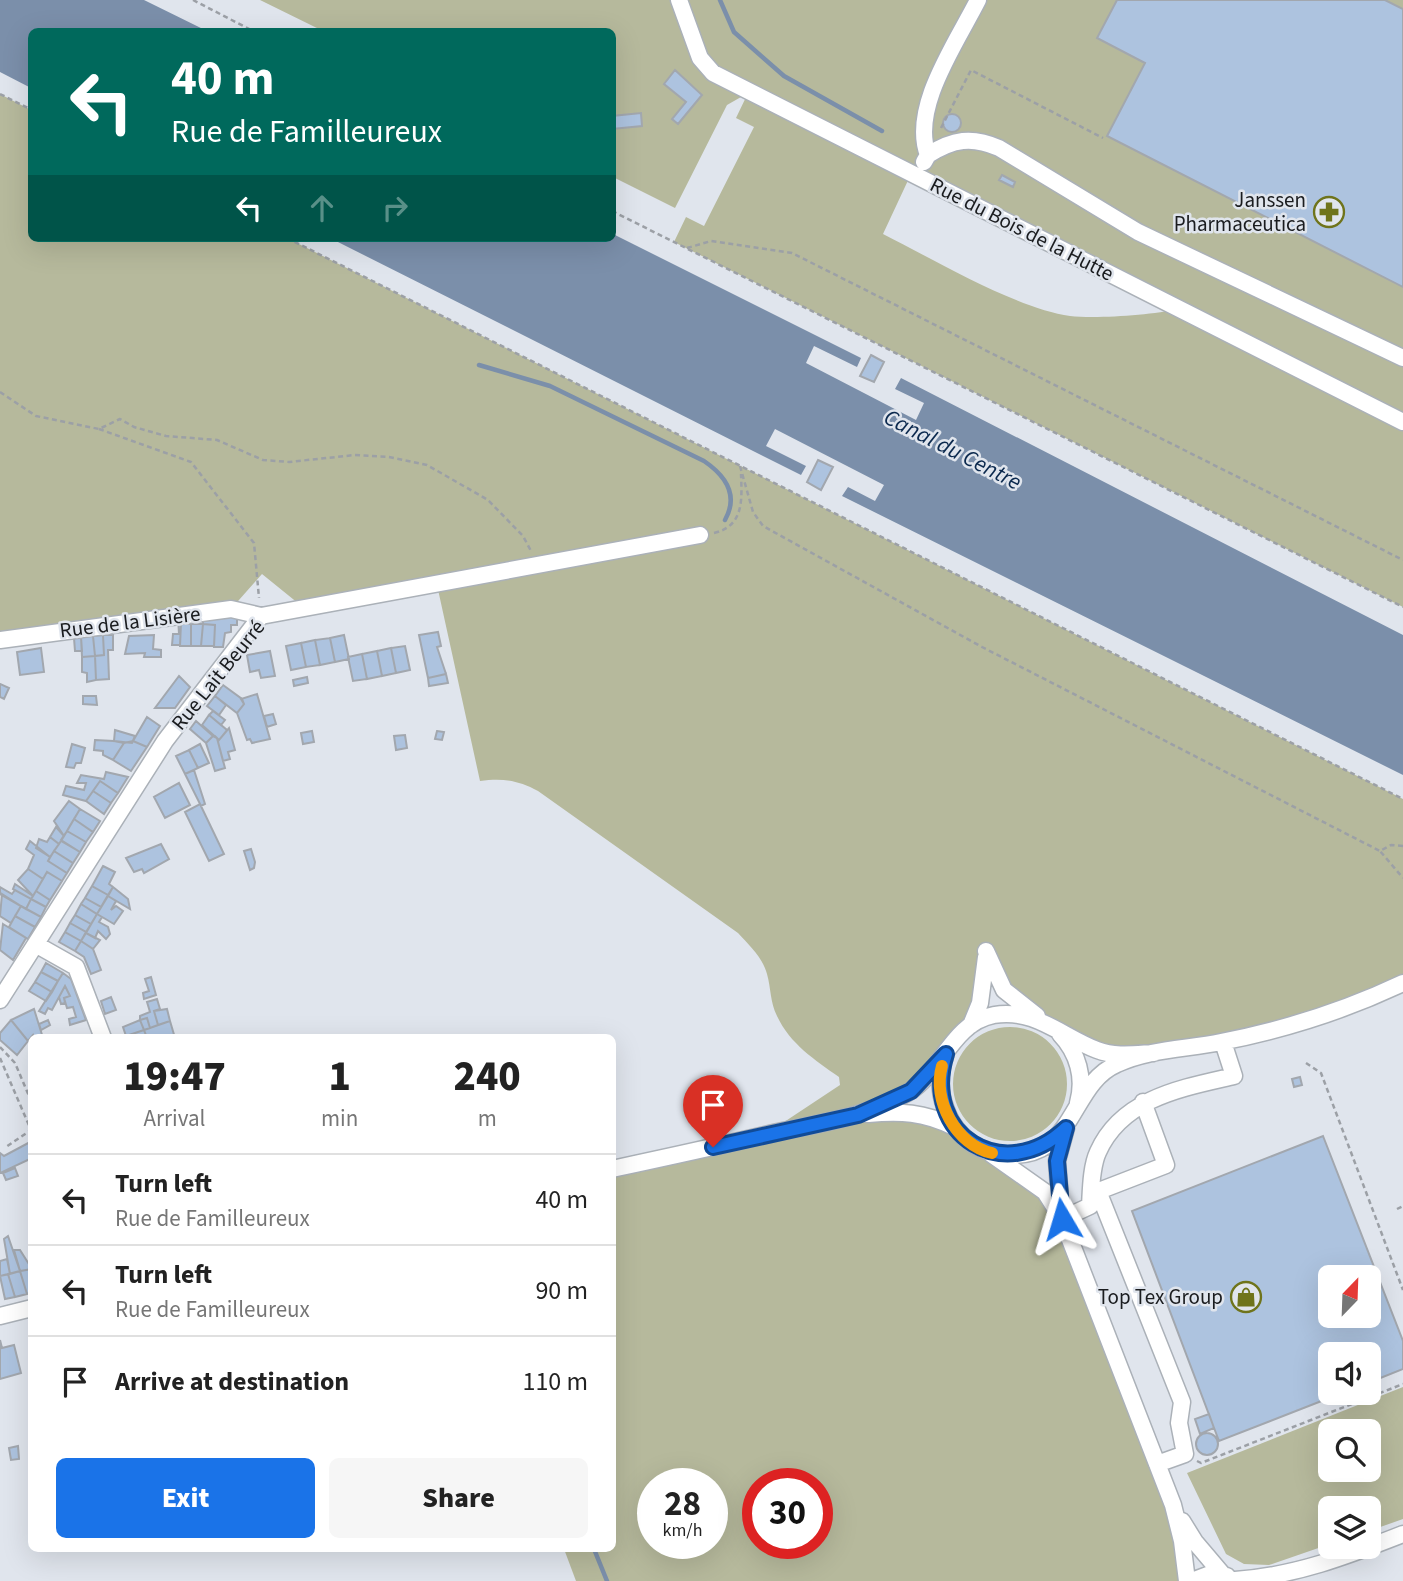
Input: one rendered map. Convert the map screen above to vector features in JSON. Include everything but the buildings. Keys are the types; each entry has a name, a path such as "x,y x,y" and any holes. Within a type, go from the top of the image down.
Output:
{"street":[{"name":"Rue du Bois de la Hutte","path":"679,0 700,58 713,73 1403,422"},
{"path":"928,155 922,139 928,104 978,0"},
{"path":"917,177 928,155 949,142 980,140 999,148 1138,232 1403,358"},
{"name":"Rue Lait Beurré","path":"0,1000 164,741 261,616 700,536"},
{"name":"Rue de la Lisière","path":"0,640 231,609 261,616"},
{"path":"37,945 76,967 101,1034"},
{"path":"971,1024 984,985 986,951 1004,990 1049,1025 1076,1056 1081,1093 1076,1112"},
{"path":"986,1151 1019,1154 1033,1151 1051,1142 1066,1128 1098,1079 1116,1064 1154,1054 1223,1042 1332,1013 1403,983"},
{"path":"858,1115 911,1091 946,1054 957,1037 971,1024 992,1015 1017,1013 1049,1025 1098,1051 1122,1055 1154,1054"},
{"path":"1062,1219 1090,1206 1095,1192 1096,1155 1118,1124 1143,1102 1234,1076 1223,1042"},
{"path":"946,1054 940,1071 941,1099 954,1127"},
{"path":"1095,1192 1166,1165 1143,1102"},
{"path":"616,1168 858,1115 903,1111 932,1116 954,1127 1017,1170 1045,1192 1062,1219 1173,1505 1182,1541 1186,1581"},
{"path":"1062,1219 1057,1161 1066,1128"},
{"path":"1095,1192 1182,1402 1179,1423 1185,1454 1157,1464"},
{"path":"0,1316 28,1309"},
{"path":"1173,1505 1195,1542 1231,1579"},
{"path":"1192,1581 1203,1575 1231,1579 1266,1578 1313,1568 1403,1534"},
{"path":"1293,1581 1313,1568"}],"path":[{"path":"193,0 247,28"},
{"path":"928,155 971,70 1103,138"},
{"path":"0,94 28,108"},
{"path":"616,213 1403,607"},
{"path":"687,248 711,241 792,253 1403,560"},
{"path":"295,242 1403,799"},
{"path":"0,392 36,416 99,429 191,462 254,543 261,616"},
{"path":"99,429 120,419 134,427 166,436 217,440 263,460 289,462 355,455 389,457 427,465 488,500 523,536 539,566"},
{"path":"700,536 725,530 735,523 742,498 740,466"},
{"path":"740,466 753,512 763,526 982,647 1380,851 1403,878"},
{"path":"1380,851 1391,845 1403,846"},
{"path":"0,1047 15,1063 28,1094"},
{"path":"0,1058 28,1123"},
{"path":"1306,1063 1321,1073 1403,1290"},
{"path":"6,1147 28,1132"},
{"path":"1397,1209 1403,1206"},
{"path":"1185,1454 1201,1463 1403,1384"}],"green space":[{"path":"260,0 1403,0 1403,607 674,242 686,217 704,226 754,127 736,118 748,93 727,105 675,208 616,178 616,28 317,28","holes":["911,174 1178,309 1094,317 1070,316 1049,311 1025,304 975,282 883,234"]},
{"path":"0,94 28,108 28,242 295,242 1403,799 1403,983 1332,1013 1122,1055 1056,1029 994,971 980,1003 926,1076 860,1114 932,1116 1045,1192 1173,1505 1187,1581 576,1581 565,1552 616,1552 616,1168 763,1136 840,1085 839,1077 804,1051 782,1026 773,1006 765,968 738,933 538,791 510,781 480,781 437,585 304,608 262,574 231,609 0,640"},
{"path":"1010,1027 1032,1032 1050,1044 1062,1062 1067,1084 1062,1106 1050,1124 1032,1136 1010,1141 988,1136 970,1124 958,1106 953,1084 958,1062 970,1044 988,1032"},
{"path":"1403,1387 1403,1519 1381,1527 1381,1496 1318,1496 1318,1548 1269,1565 1244,1564 1226,1554 1187,1473 1318,1421 1318,1482 1381,1482 1381,1419 1323,1419 1358,1405 1381,1405 1381,1396"}],"water":[{"path":"0,0 144,0 201,28 28,28 28,86 0,72"},
{"name":"Canal du Centre","path":"616,236 861,358 857,367 814,346 806,363 916,420 924,403 895,389 901,378 1403,635 1403,775 842,496 848,487 875,501 884,485 775,429 766,446 806,466 801,475 338,242 616,242"}],"waterway":[{"path":"720,0 734,32 784,76 882,131"},
{"path":"479,365 550,386 704,461 719,473 728,487 731,502 725,520"},
{"path":"595,1552 607,1581"}],"slow traffic":[{"path":"942,1066 941,1099 954,1127 973,1144 992,1153"}],"place":[{"name":"Janssen Pharmaceutica","path":"1329,212"},
{"name":"Top Tex Group","path":"1246,1297"}],"route":[{"path":"713,1147 858,1115 911,1091 946,1054 940,1071 941,1099 954,1127 973,1144 986,1151 1019,1154 1033,1151 1051,1142 1066,1128 1057,1161 1062,1219"}]}
